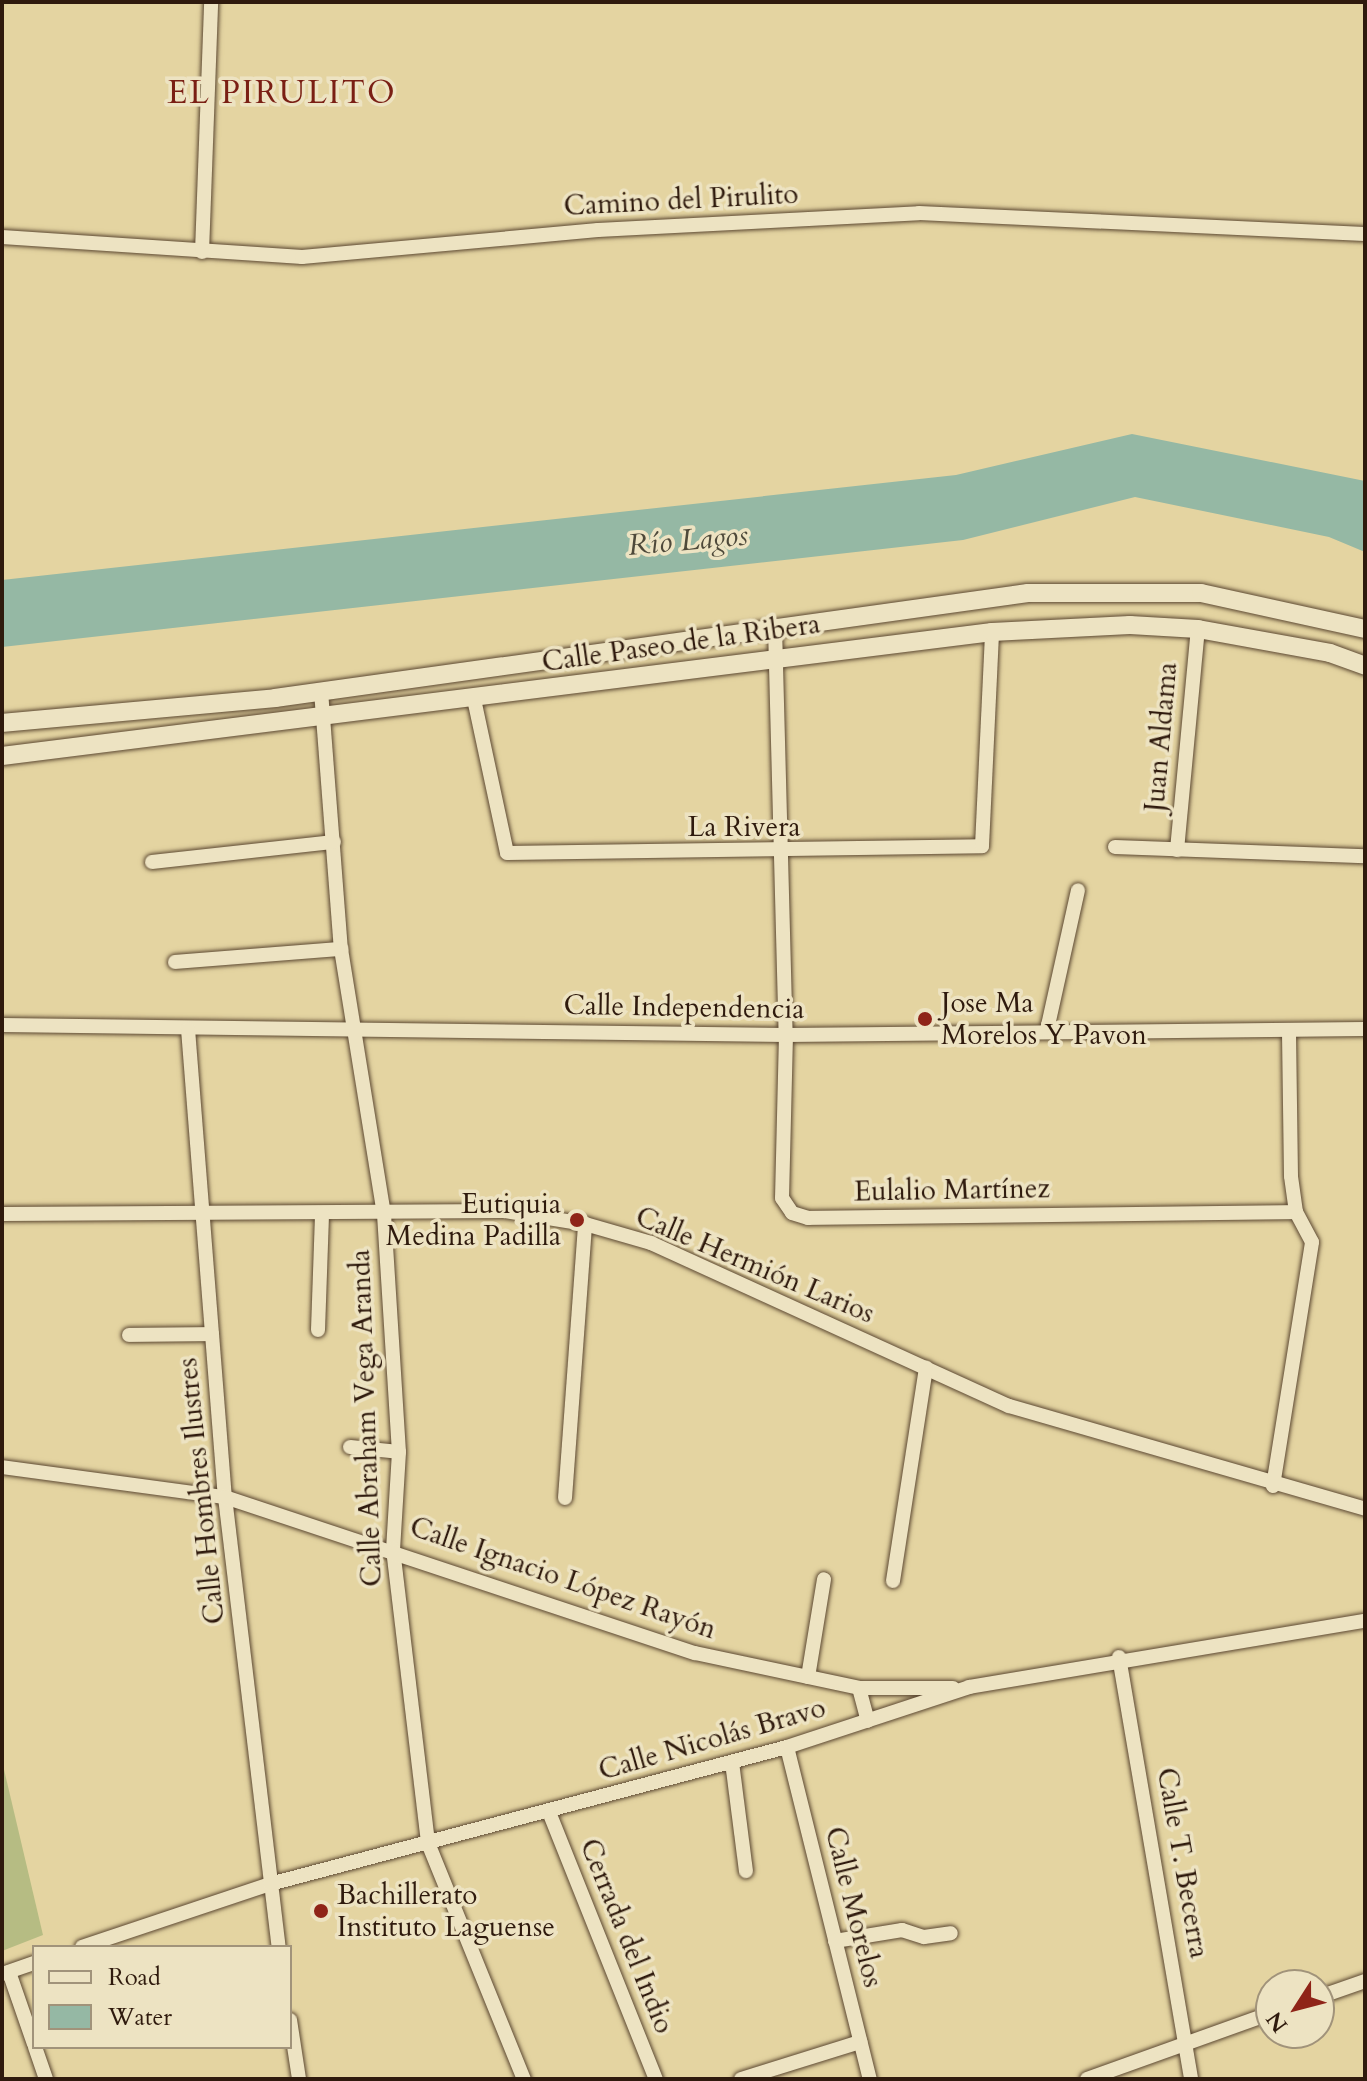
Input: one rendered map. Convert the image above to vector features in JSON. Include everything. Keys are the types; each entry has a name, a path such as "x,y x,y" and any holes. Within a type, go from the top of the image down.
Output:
{"street":[{"path":"202,252 211,2"},
{"name":"Camino del Pirulito","path":"2,237 302,257 598,230 919,213 1365,234"},
{"name":"Calle Paseo de la Ribera","path":"2,723 321,691 1028,593 1201,593 1365,629"},
{"path":"775,627 786,1035"},
{"name":"Calle Paseo de la Ribera","path":"2,756 326,719 992,632 1198,629 1365,666"},
{"name":"Juan Aldama","path":"1177,850 1198,629"},
{"name":"La Rivera","path":"474,699 507,853 781,854 982,846 992,632"},
{"name":"Calle Abraham Vega Aranda","path":"321,691 326,719 341,949 384,1214 399,1452 393,1549 428,1843 524,2079"},
{"path":"152,862 334,842"},
{"path":"1115,847 1365,856"},
{"path":"1047,1030 1078,890"},
{"path":"175,962 341,949"},
{"name":"Calle Independencia","path":"2,1025 786,1035 1365,1029"},
{"name":"Calle Hombres Ilustres","path":"188,1029 206,1211 225,1497 279,1945"},
{"path":"1273,1486 1312,1242 1296,1212 1289,1030"},
{"name":"Eulalio Martínez","path":"786,1035 782,1198 792,1213 1296,1212"},
{"name":"Calle Hermión Larios","path":"2,1214 504,1211 585,1224 651,1243 1009,1406 1273,1486 1365,1509"},
{"path":"318,1330 322,1214"},
{"path":"565,1498 585,1224"},
{"path":"129,1335 212,1334"},
{"path":"893,1581 926,1368"},
{"path":"350,1447 399,1452"},
{"name":"Calle Ignacio López Rayón","path":"2,1467 225,1497 393,1549 695,1653 859,1688 969,1687"},
{"path":"808,1677 824,1579"},
{"name":"Calle Nicolás Bravo","path":"88,1945 270,1884 787,1747 969,1687 1119,1657 1365,1621"},
{"name":"Calle T. Becerra","path":"1119,1657 1191,2079"},
{"path":"859,1688 868,1721"},
{"name":"Calle Morelos","path":"787,1747 870,2079"},
{"path":"732,1762 746,1871"},
{"name":"Cerrada del Indio","path":"549,1812 656,2079"},
{"path":"835,1941 902,1930 924,1937 951,1933"},
{"path":"32,1964 5,1973 32,2038"},
{"path":"1335,1991 1365,1981"},
{"path":"1087,2079 1255,2019"},
{"path":"292,2033 299,2079"},
{"path":"741,2079 860,2042"},
{"path":"36,2049 46,2079"}],"green space":[{"path":"2,1761 43,1935 2,1951"}],"water":[{"name":"Río Lagos","path":"1132,434 1365,481 1365,552 1329,537 1135,497 963,540 2,647 2,580 956,475"}],"place":[{"name":"Jose Ma Morelos Y Pavon","path":"925,1019"},
{"name":"Eutiquia Medina Padilla","path":"577,1220"},
{"name":"Bachillerato Instituto Laguense","path":"321,1911"}],"district":[{"name":"EL PIRULITO","path":"282,93"}]}
